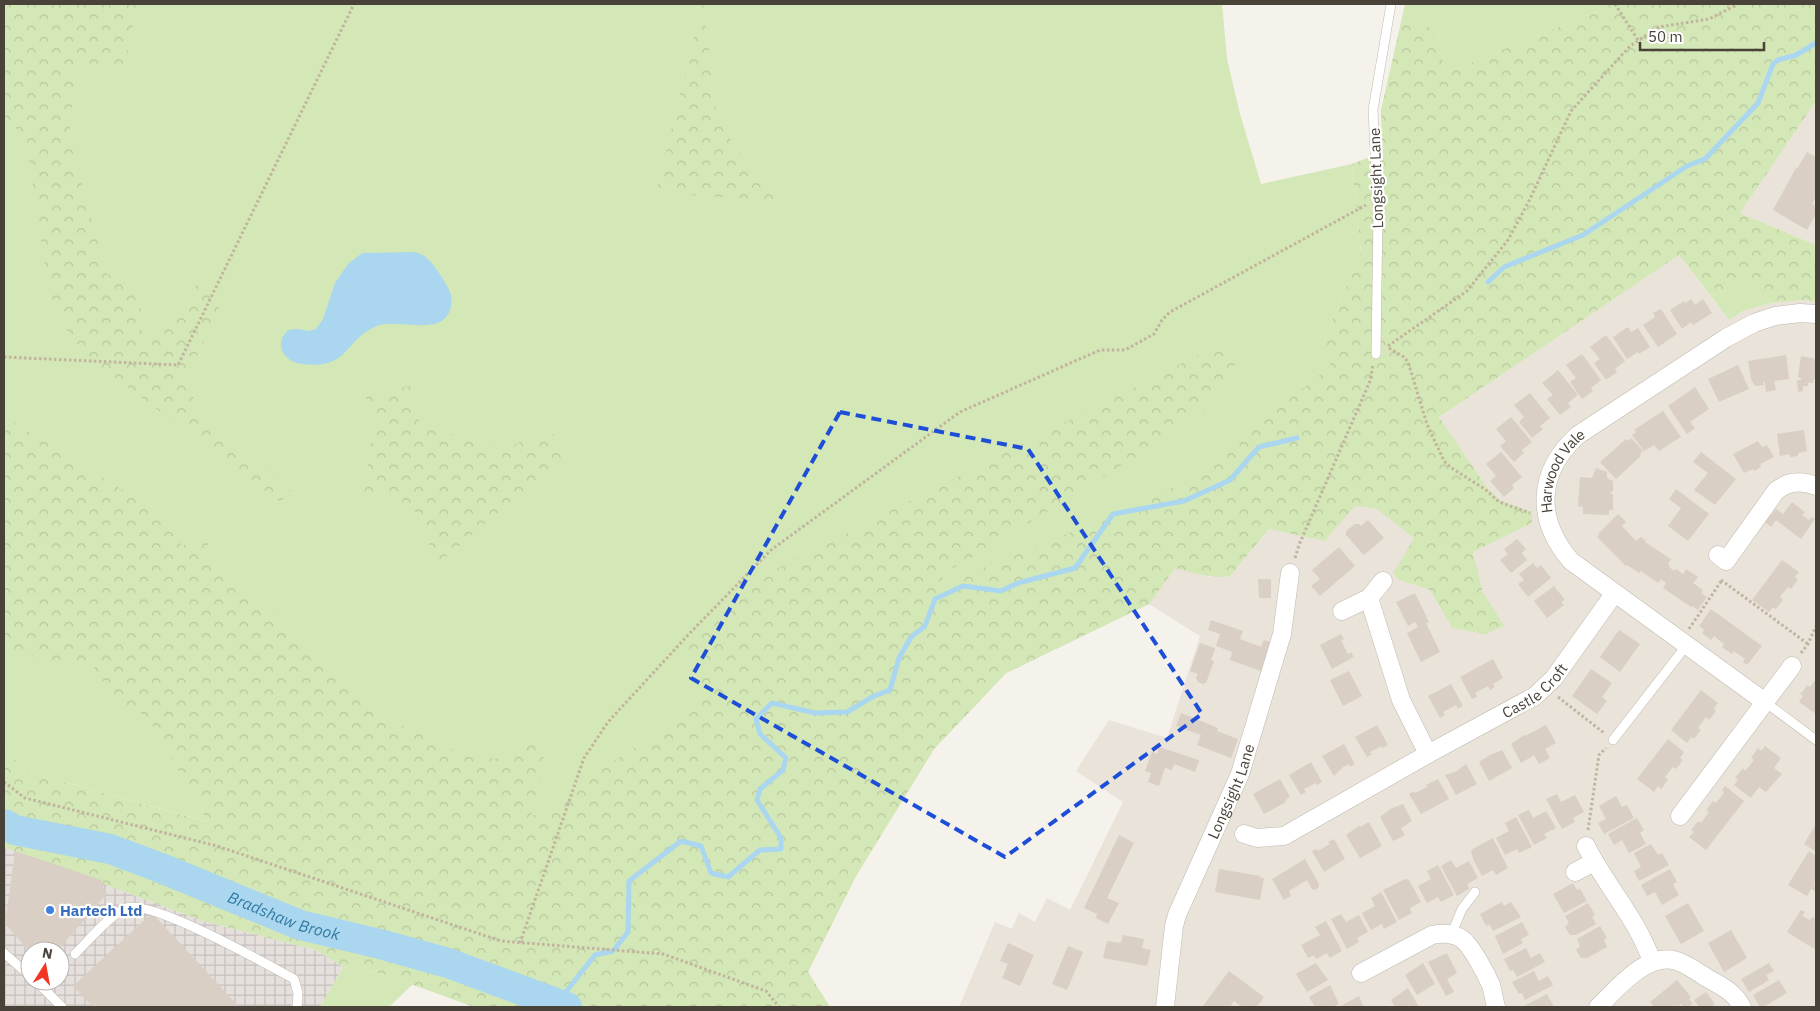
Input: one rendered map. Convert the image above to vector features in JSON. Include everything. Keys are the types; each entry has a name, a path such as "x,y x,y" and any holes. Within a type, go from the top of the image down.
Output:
{"street":[{"name":"Harwood Vale","path":"1764,702 1571,561 1559,547 1552,534 1545,512 1548,482 1559,457 1578,435 1726,338 1754,323 1775,316 1800,313 1816,314"},
{"path":"1722,558 1776,491 1784,484 1795,482 1816,486"},
{"name":"Longsight Lane","path":"1165,1007 1174,926 1177,915 1240,774 1282,634 1290,573"},
{"path":"1342,611 1369,598 1383,581"},
{"name":"Castle Croft","path":"1252,841 1284,836 1535,696 1554,678 1614,594"},
{"path":"1369,598 1400,700 1428,754"},
{"path":"1680,816 1688,796 1792,666"},
{"path":"1586,846 1594,862 1643,938 1652,962"},
{"path":"1576,872 1594,862"},
{"path":"1371,974 1432,935 1442,933 1451,935 1462,939 1470,946 1490,984 1496,1007"},
{"path":"1598,1007 1641,968 1652,962 1669,960 1689,967 1732,993 1742,1007"}],"lane":[{"name":"Longsight Lane","path":"1376,354 1377,200 1373,110 1391,4"},
{"path":"1613,740 1683,644"},
{"name":"Harwood Vale","path":"1764,702 1816,740"},
{"path":"1451,935 1462,909 1475,892"},
{"path":"75,954 116,913 128,907 146,908 209,934 294,978 298,993 297,1007"},
{"path":"4,953 20,967"},
{"path":"46,991 62,1007"}],"path":[{"path":"4,357 178,364 354,4"},
{"path":"1616,4 1638,40"},
{"path":"1387,347 1467,291 1508,240 1530,199 1571,111 1630,46 1659,28 1709,19 1738,4"},
{"path":"520,943 584,758 608,722 689,634 771,550 960,412 1100,350 1125,350 1154,334 1162,320 1170,312 1377,200"},
{"path":"1376,342 1404,357 1408,362 1428,424 1444,461 1450,467 1486,490 1499,502 1533,514 1545,512"},
{"path":"1290,573 1299,545 1370,382 1376,354"},
{"path":"1683,644 1721,580 1728,572 1722,558"},
{"path":"1721,580 1808,644"},
{"path":"1792,666 1808,644 1816,626"},
{"path":"1545,688 1613,740 1599,756 1586,846"},
{"path":"4,782 25,798 218,846 501,941 663,954 766,991 779,1007"}],"highlighted area":[{"path":"840,412 1028,449 1202,714 1005,857 691,678"}],"shaded area":[{"path":"1816,101 1816,245 1740,213"},
{"path":"1679,255 1729,320 1743,311 1772,303 1805,300 1816,302 1816,1007 959,1007 995,922 1012,929 1019,913 1035,922 1047,898 1070,910 1123,802 1076,771 1109,720 1167,738 1200,636 1149,604 1175,567 1209,577 1230,576 1269,529 1325,541 1355,506 1378,509 1414,538 1393,575 1399,580 1430,590 1452,628 1503,626 1483,592 1473,552 1532,523 1532,512 1500,500 1488,489 1439,417"},
{"path":"4,847 206,922 316,950 343,967 320,1007 4,1007"}],"green space":[{"path":"4,4 1222,4 1227,59 1240,114 1261,184 1352,164 1361,252 1322,345 1333,364 1230,576 1209,576 1175,568 1149,604 1006,673 934,749 856,876 807,972 209,822 28,772 4,749"},
{"path":"4,4 137,4 125,67 77,68 69,134 106,273 140,294 142,332 155,339 171,323 199,281 223,299 188,376 196,409 291,491 280,502 93,361 69,335 49,292 27,146 12,122 4,116"},
{"path":"702,4 717,118 738,151 784,201 656,193"},
{"path":"1405,4 1603,4 1606,8 1445,73 1438,32 1403,13"},
{"path":"1603,4 1816,4 1816,101 1740,213 1816,245 1816,302 1805,300 1772,303 1744,284 1711,296 1679,255 1439,417 1488,489 1500,500 1532,512 1532,523 1473,552 1483,592 1504,626 1485,634 1452,628 1430,590 1399,580 1393,574 1414,538 1377,509 1355,506 1325,541 1269,529 1230,576 1209,576 1175,568 1149,604 1006,673 934,749 856,876 808,972 830,1007 474,1007 383,974 343,967 316,950 206,922 4,847 4,749 28,772 208,822 149,719 111,695 91,662 48,661 4,647 4,416 175,523 181,546 206,538 216,569 257,604 280,616 374,713 474,759 505,758 538,741 544,752 540,782 531,815 547,815 611,763 697,709 705,665 685,649 774,570 1208,350 1224,352 1235,362 1232,376 1203,410 1128,462 941,575 945,583 1089,525 1187,481 1331,366 1322,345 1361,252 1352,164 1382,152 1381,110 1403,13 1438,32 1445,73 1606,8"},
{"path":"1744,284 1772,303 1743,311 1729,320 1711,296"},
{"path":"410,386 420,424 503,450 544,431 563,438 566,454 436,566 420,516 403,502 364,494 375,413 364,394"},
{"path":"343,967 383,974 413,984 389,1007 320,1007"}],"water":[{"path":"416,252 426,257 432,263 450,292 451,306 445,318 438,323 428,325 386,324 377,326 358,338 338,358 318,365 293,362 285,356 281,344 284,335 288,330 299,329 309,331 316,329 323,319 335,283 348,264 362,253"}],"building":[{"path":"1807,152 1816,157 1816,197 1812,204 1816,206 1816,214 1807,230 1773,210"},
{"path":"1691,299 1695,305 1703,299 1712,313 1693,325 1691,322 1682,329 1670,310"},
{"path":"1661,309 1677,334 1658,347 1643,325 1655,317 1653,313"},
{"path":"1628,327 1631,332 1638,328 1650,347 1627,359 1613,337"},
{"path":"1606,335 1625,361 1615,369 1617,372 1606,380 1594,363 1600,359 1590,347"},
{"path":"1582,354 1601,380 1591,388 1593,391 1582,399 1570,382 1576,378 1566,365"},
{"path":"1786,355 1789,379 1774,381 1776,390 1766,392 1765,382 1763,382 1764,385 1755,386 1751,379 1748,361"},
{"path":"1801,356 1816,359 1816,379 1814,379 1813,383 1808,383 1808,386 1803,386 1803,391 1798,392 1797,380 1801,380 1798,377"},
{"path":"1738,365 1749,389 1719,402 1708,379"},
{"path":"1558,370 1578,395 1568,403 1571,407 1560,415 1547,399 1553,395 1542,383"},
{"path":"1695,387 1709,409 1690,422 1695,428 1687,434 1668,406"},
{"path":"1530,393 1550,418 1540,426 1543,429 1532,438 1519,422 1524,417 1514,405"},
{"path":"1663,411 1681,437 1659,451 1654,445 1644,451 1632,435 1636,432 1634,430"},
{"path":"1511,417 1532,442 1522,450 1524,453 1514,462 1500,446 1506,441 1496,429"},
{"path":"1804,430 1807,451 1798,453 1798,456 1790,457 1790,454 1780,456 1777,434"},
{"path":"1631,438 1643,451 1640,454 1641,456 1616,479 1600,462 1626,439 1628,441"},
{"path":"1758,441 1762,447 1767,445 1774,457 1760,464 1761,467 1754,471 1753,469 1744,473 1733,454"},
{"path":"1501,452 1522,477 1512,485 1514,488 1504,497 1490,481 1496,476 1486,464"},
{"path":"1701,452 1736,479 1715,505 1694,490 1708,473 1693,462"},
{"path":"1596,468 1607,472 1607,478 1613,481 1613,491 1609,493 1613,494 1613,510 1609,510 1609,515 1583,514 1583,507 1578,506 1580,477 1592,478"},
{"path":"1676,489 1709,514 1688,541 1668,526 1681,508 1669,499"},
{"path":"1792,502 1805,512 1802,515 1809,520 1812,517 1815,519 1801,539 1776,520 1771,527 1765,522 1776,509 1783,514"},
{"path":"1618,514 1626,522 1622,526 1636,541 1641,537 1645,542 1671,559 1668,564 1674,571 1676,569 1683,574 1686,569 1698,577 1693,583 1703,590 1701,593 1707,597 1698,610 1663,588 1666,583 1661,579 1658,583 1641,571 1639,573 1626,566 1597,537"},
{"path":"1368,520 1384,538 1364,555 1346,535 1346,531 1355,524 1361,526"},
{"path":"1517,539 1526,549 1522,553 1527,560 1511,573 1500,560 1508,554 1504,549"},
{"path":"1339,547 1355,566 1320,596 1311,586 1320,579 1312,570"},
{"path":"1782,560 1799,572 1795,577 1798,580 1791,589 1788,587 1780,597 1783,600 1776,609 1773,607 1769,612 1752,600"},
{"path":"1533,563 1537,568 1541,565 1551,578 1528,597 1518,584 1524,580 1519,574"},
{"path":"1258,579 1271,579 1271,598 1259,598"},
{"path":"1554,586 1565,600 1561,602 1564,605 1547,618 1534,601"},
{"path":"1415,593 1429,622 1426,623 1440,652 1421,662 1407,633 1418,627 1415,622 1408,626 1396,602"},
{"path":"1711,609 1762,646 1747,665 1743,662 1745,659 1734,651 1732,654 1722,647 1724,644 1714,636 1711,640 1702,633 1704,630 1699,626"},
{"path":"1211,620 1243,631 1240,639 1261,647 1264,640 1271,642 1261,671 1230,660 1232,652 1216,646 1220,634 1208,630"},
{"path":"1619,630 1640,644 1620,672 1600,657"},
{"path":"1341,634 1344,639 1341,640 1348,654 1351,652 1354,657 1332,669 1320,645"},
{"path":"1200,643 1215,648 1211,660 1214,661 1206,683 1203,684 1198,682 1196,678 1198,674 1190,671"},
{"path":"1493,659 1503,678 1493,684 1495,687 1490,690 1488,686 1475,693 1477,697 1472,699 1460,677"},
{"path":"1591,669 1612,683 1602,697 1607,701 1597,714 1572,696"},
{"path":"1349,671 1362,696 1343,706 1330,680"},
{"path":"1816,679 1816,714 1799,702 1803,696 1800,694 1807,685 1810,687"},
{"path":"1451,684 1463,706 1458,709 1456,705 1443,712 1445,715 1440,718 1428,696"},
{"path":"1701,690 1718,703 1714,708 1716,711 1709,720 1706,717 1698,728 1701,730 1694,739 1691,737 1687,743 1671,730"},
{"path":"1181,713 1218,728 1217,731 1238,739 1231,758 1197,745 1201,735 1176,726"},
{"path":"1377,725 1388,745 1370,752 1372,754 1367,757 1355,737"},
{"path":"1546,725 1556,743 1545,749 1550,758 1539,764 1534,755 1521,763 1511,744 1524,735"},
{"path":"1668,739 1684,752 1680,758 1683,760 1676,769 1673,767 1665,777 1668,780 1661,789 1658,786 1654,792 1637,779"},
{"path":"1344,744 1355,764 1350,767 1349,764 1343,767 1334,776 1322,756"},
{"path":"1765,746 1781,758 1774,768 1782,774 1766,792 1759,787 1751,798 1734,785 1738,780 1735,778 1743,768 1745,771 1754,760 1751,758 1758,748 1761,751"},
{"path":"1159,747 1199,760 1195,772 1174,764 1172,770 1165,768 1159,786 1148,782 1151,773 1145,771 1152,752 1157,754"},
{"path":"1502,750 1512,768 1489,781 1479,762"},
{"path":"1311,762 1322,782 1304,789 1306,792 1301,795 1289,775"},
{"path":"1466,764 1477,784 1456,795 1445,775 1457,771"},
{"path":"1280,779 1290,797 1285,800 1286,802 1264,814 1253,794"},
{"path":"1438,779 1449,799 1421,814 1409,794 1427,787 1426,785"},
{"path":"1725,786 1744,801 1706,850 1689,837 1694,832 1691,830 1698,821 1701,823 1709,812 1706,810 1713,801 1716,803 1724,793 1722,790"},
{"path":"1557,794 1561,802 1575,795 1584,812 1573,818 1575,822 1562,829 1546,799"},
{"path":"1616,796 1622,807 1627,805 1634,818 1604,834 1598,823 1606,819 1599,806"},
{"path":"1403,804 1412,821 1401,828 1405,835 1393,841 1380,817 1390,809"},
{"path":"1529,810 1533,818 1546,811 1556,828 1544,834 1547,838 1534,845 1518,815"},
{"path":"1516,817 1532,847 1519,853 1517,849 1505,855 1496,838 1509,831 1505,823"},
{"path":"1637,818 1644,830 1640,833 1646,844 1629,853 1622,840 1614,845 1608,834"},
{"path":"1369,822 1382,846 1360,858 1346,835 1360,825 1360,827"},
{"path":"1816,824 1816,852 1804,844"},
{"path":"1119,835 1134,843 1107,898 1119,903 1108,924 1096,918 1097,914 1084,908"},
{"path":"1493,838 1508,868 1496,875 1493,870 1482,876 1473,859 1471,850"},
{"path":"1334,839 1345,859 1324,872 1312,851 1317,849 1318,851 1330,844 1328,842"},
{"path":"1651,844 1658,855 1662,853 1669,865 1639,881 1634,871 1641,867 1634,853"},
{"name":"Hartech Ltd","path":"15,851 101,880 106,895 66,941 20,941 5,924"},
{"path":"1809,851 1816,856 1816,881 1814,885 1816,889 1815,891 1811,889 1807,896 1788,885"},
{"path":"1305,859 1319,887 1315,890 1312,889 1307,880 1289,891 1291,896 1284,900 1272,879"},
{"path":"1451,860 1456,868 1469,861 1478,878 1467,884 1469,889 1457,896 1441,866"},
{"path":"1438,865 1454,895 1441,902 1438,897 1427,903 1418,886 1431,879 1427,871"},
{"path":"1219,869 1264,878 1260,900 1215,892"},
{"path":"1670,869 1677,882 1673,884 1679,895 1662,905 1655,892 1647,896 1641,885"},
{"path":"1405,879 1409,880 1421,902 1410,908 1412,913 1399,920 1383,890"},
{"path":"1573,883 1577,890 1580,889 1587,901 1564,913 1553,894"},
{"path":"1381,892 1397,922 1384,929 1382,924 1371,930 1362,913 1375,906 1371,898"},
{"path":"1502,902 1504,906 1511,902 1521,917 1493,931 1489,924 1486,926 1480,914"},
{"path":"1588,903 1595,915 1592,917 1596,924 1576,935 1570,935 1565,927 1569,923 1565,916"},
{"path":"1688,903 1704,931 1681,944 1665,916"},
{"path":"1801,910 1805,912 1802,916 1810,920 1812,917 1816,919 1814,923 1816,924 1816,950 1787,932"},
{"path":"152,913 239,1007 93,1007 73,986"},
{"path":"1341,914 1346,922 1359,915 1368,932 1357,938 1359,942 1347,949 1331,919"},
{"path":"1326,921 1342,951 1330,958 1327,953 1316,959 1314,955 1308,958 1301,945 1320,935 1315,927"},
{"path":"1522,922 1529,935 1521,939 1523,943 1503,954 1495,936"},
{"path":"1600,926 1607,938 1604,940 1607,947 1587,958 1581,958 1576,950 1580,946 1577,939"},
{"path":"1731,930 1747,958 1724,972 1708,943"},
{"path":"1123,935 1144,939 1142,948 1151,950 1147,966 1103,958 1107,941 1121,943"},
{"path":"1008,943 1034,955 1020,986 1002,978 1008,964 1000,961"},
{"path":"1068,946 1083,952 1067,990 1052,984"},
{"path":"1526,948 1531,958 1540,953 1545,962 1517,977 1513,970 1510,971 1504,959"},
{"path":"1447,953 1457,973 1447,979 1454,992 1446,996 1428,962"},
{"path":"1316,963 1328,980 1307,992 1296,974"},
{"path":"1423,963 1435,984 1417,995 1405,975"},
{"path":"1769,963 1774,971 1766,975 1769,980 1749,992 1741,979"},
{"path":"1229,971 1264,997 1257,1007 1242,1007 1234,1001 1230,1007 1202,1007"},
{"path":"1534,971 1539,981 1548,976 1553,985 1525,1000 1522,993 1519,994 1512,982"},
{"path":"1677,980 1691,997 1689,999 1693,1004 1688,1007 1683,1007 1681,1004 1677,1007 1654,1007 1650,1002"},
{"path":"1779,980 1787,993 1760,1007 1753,995"},
{"path":"1330,985 1339,1004 1333,1007 1315,1007 1309,997"},
{"path":"1408,988 1419,1007 1395,1007 1391,1000"},
{"path":"1706,992 1715,1004 1711,1007 1699,1007 1694,1000"},
{"path":"1547,994 1554,1007 1522,1007"},
{"path":"1359,996 1364,1007 1339,1007"}],"waterway":[{"path":"1488,282 1504,267 1583,235 1687,166 1705,159 1758,103 1773,64 1778,60 1796,55 1816,43"},
{"path":"557,1003 595,955 613,951 628,932 629,881 681,841 701,846 711,873 728,877 760,850 781,849 781,838 757,800 760,789 783,770 786,758 760,734 756,719 772,703 815,713 847,712 874,696 890,690 899,658 911,637 925,626 935,599 963,586 1001,591 1018,583 1075,568 1113,514 1184,501 1230,480 1259,447 1297,438"},
{"name":"Bradshaw Brook","path":"4,824 15,830 110,849 300,925 448,963 567,1007"}],"place":[{"name":"Hartech Ltd","path":"50,910"}]}
